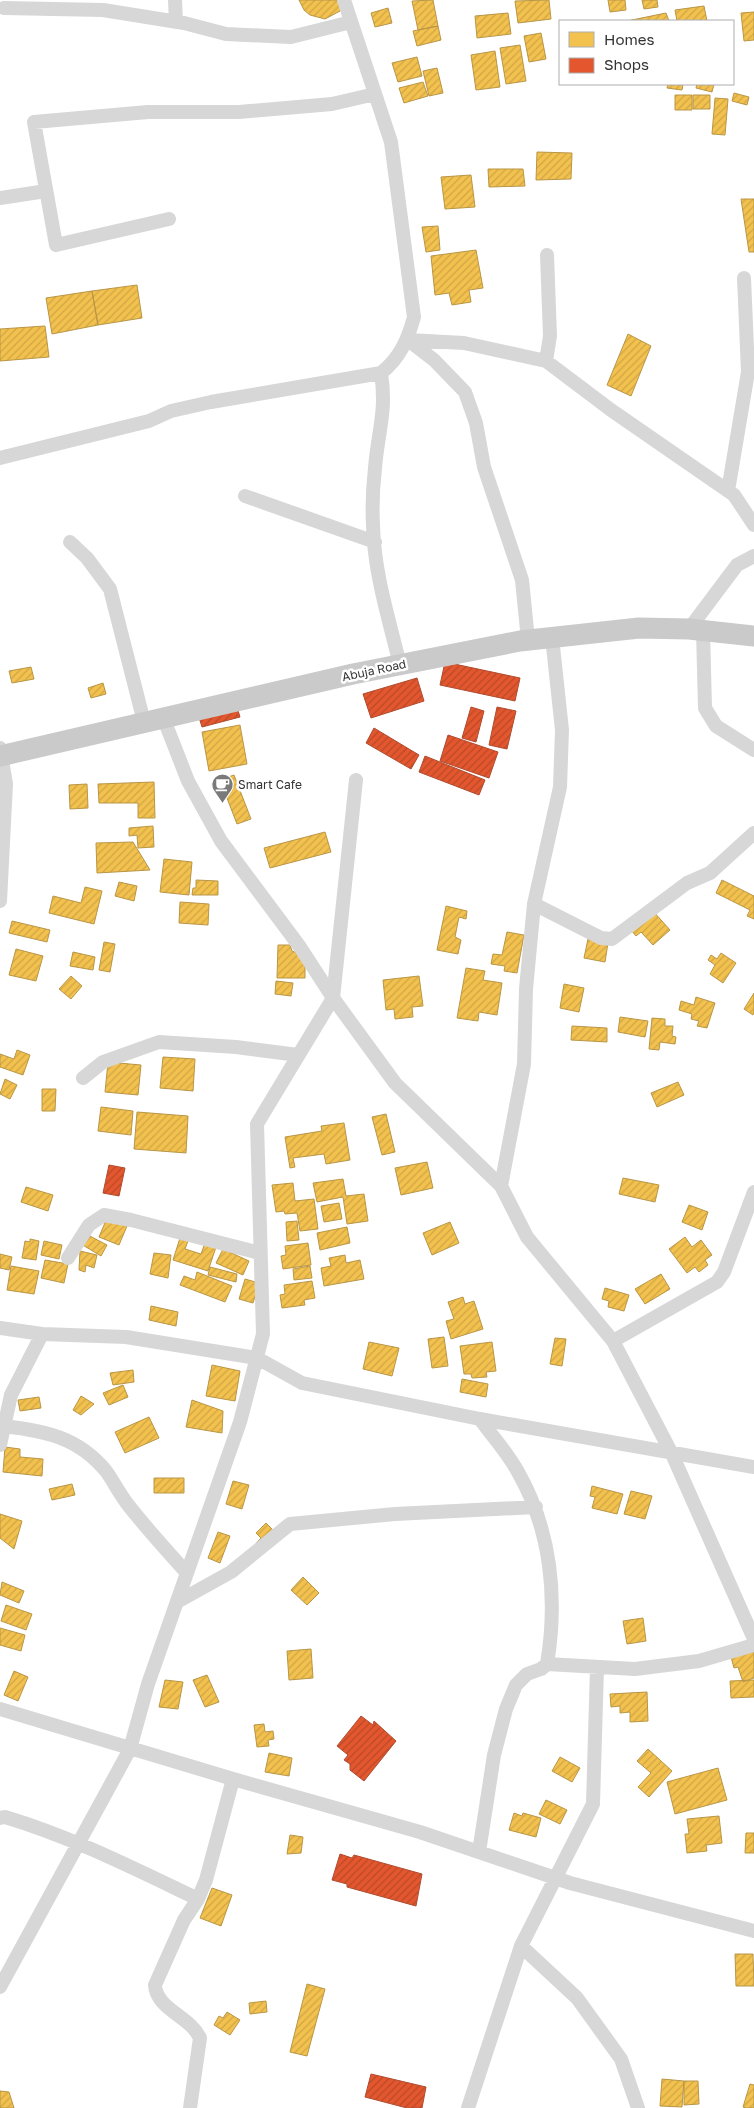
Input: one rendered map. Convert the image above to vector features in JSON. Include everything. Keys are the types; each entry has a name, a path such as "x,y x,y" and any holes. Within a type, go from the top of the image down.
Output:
{"main road":[{"name":"Abuja Road","path":"1,753 400,664 528,640 639,628 696,630 754,636"}],"street":[{"path":"175,0 176,22"},
{"path":"0,458 149,421 171,411 211,402 381,372 392,365 408,340 414,317 391,142 351,22 347,0"},
{"path":"4,8 102,10 176,22 226,34 291,37 351,22"},
{"path":"169,219 56,245 34,122 148,112 248,111 332,104 375,94"},
{"path":"0,198 46,191"},
{"path":"546,361 550,336 547,255"},
{"path":"728,491 748,372 744,278"},
{"path":"408,340 464,343 546,361 611,410 734,495 754,525"},
{"path":"408,340 434,360 465,392 476,423 484,467 522,580 528,640"},
{"path":"381,372 384,390 383,421 375,467 373,526 379,580 400,664"},
{"path":"245,496 375,542"},
{"path":"70,542 87,558 110,589 153,720 221,841 300,947 333,998 395,1083 501,1186 527,1237 613,1341 672,1454 754,1638"},
{"path":"754,556 737,565 696,630 705,708 716,726 754,750"},
{"path":"501,1186 524,1064 526,989 534,904 560,787 562,730 552,637"},
{"path":"0,901 6,784 1,753"},
{"path":"0,1987 130,1749 148,1684 240,1422 263,1334 257,1124 333,998 356,780"},
{"path":"534,904 602,938 612,939 687,883 710,873 754,832"},
{"path":"83,1078 103,1062 159,1042 298,1055"},
{"path":"613,1341 717,1282 724,1272 754,1192"},
{"path":"68,1258 89,1225 104,1215 260,1253"},
{"path":"0,1328 42,1334 126,1337 257,1358 302,1383 480,1419 754,1467"},
{"path":"0,1445 11,1395 42,1334"},
{"path":"480,1419 517,1470 536,1507 550,1562 551,1608 547,1664"},
{"path":"4,1426 45,1431 68,1440 88,1453 106,1471 128,1505 186,1573"},
{"path":"177,1602 231,1572 290,1524 395,1514 536,1507"},
{"path":"479,1852 494,1755 506,1709 516,1685 528,1674 541,1669 547,1664 636,1669 699,1661 754,1645"},
{"path":"468,2108 521,1946 592,1804 597,1668"},
{"path":"0,1708 130,1749 420,1832 554,1878 754,1930"},
{"path":"190,2108 200,2038 196,2028 162,2001 156,1993 155,1985 184,1920 198,1899 206,1880 233,1779"},
{"path":"0,1818 5,1817 45,1829 198,1899"},
{"path":"521,1946 577,1998 621,2059 638,2108"}],"building: Homes":[{"path":"299,0 345,0 340,11 325,19 310,15 304,10"},
{"path":"433,0 438,26 418,30 412,1"},
{"path":"549,0 551,19 518,23 515,1"},
{"path":"608,0 625,0 626,10 610,12"},
{"path":"642,0 657,0 658,7 644,9"},
{"path":"704,6 707,20 677,20 675,10"},
{"path":"388,8 392,23 375,27 371,13"},
{"path":"754,12 754,40 744,41 741,13"},
{"path":"508,13 511,34 477,38 475,16"},
{"path":"666,13 669,20 632,20"},
{"path":"438,26 441,40 417,46 413,31"},
{"path":"541,33 546,59 529,62 524,36"},
{"path":"520,45 526,81 506,84 500,48"},
{"path":"495,51 500,87 476,90 471,55"},
{"path":"417,57 422,76 398,82 392,63"},
{"path":"437,68 443,93 429,96 423,71"},
{"path":"423,82 428,96 404,103 399,88"},
{"path":"668,85 683,85 682,90 667,88"},
{"path":"697,85 714,85 712,92 696,88"},
{"path":"734,93 749,97 747,105 732,101"},
{"path":"675,95 692,95 692,110 675,110"},
{"path":"693,95 710,95 710,109 693,109"},
{"path":"715,98 728,99 725,135 712,134"},
{"path":"537,152 572,153 571,179 536,180"},
{"path":"488,169 523,169 525,186 489,187"},
{"path":"471,175 475,207 445,209 441,177"},
{"path":"741,199 754,199 754,252 749,252"},
{"path":"438,226 440,250 426,252 422,227"},
{"path":"476,250 483,288 469,290 471,302 452,305 449,293 435,295 431,256"},
{"path":"137,285 142,318 98,325 92,291"},
{"path":"92,291 98,325 52,334 46,298"},
{"path":"45,326 49,357 0,361 0,329"},
{"path":"628,334 651,346 631,396 607,385"},
{"path":"31,667 34,679 12,683 9,671"},
{"path":"103,683 106,694 91,698 88,688"},
{"path":"240,725 247,764 209,771 202,732"},
{"path":"234,775 251,819 237,824 220,780"},
{"path":"154,782 155,818 138,818 138,803 99,803 98,784"},
{"path":"87,784 88,808 70,809 69,785"},
{"path":"153,826 154,847 138,848 137,835 129,836 129,828"},
{"path":"325,832 331,852 270,868 264,848"},
{"path":"133,842 150,870 97,873 96,843"},
{"path":"164,859 192,862 189,895 160,892"},
{"path":"196,880 218,881 218,895 192,895 193,888 196,888"},
{"path":"722,880 754,896 754,919 747,916 750,910 716,893"},
{"path":"119,882 137,886 134,901 115,896"},
{"path":"85,887 102,891 94,924 49,913 53,896 81,903"},
{"path":"180,902 209,904 208,925 179,923"},
{"path":"446,906 467,911 466,919 459,917 455,937 461,940 458,954 437,950"},
{"path":"653,911 670,930 653,945 641,932 636,936 631,930"},
{"path":"12,921 50,930 47,942 9,933"},
{"path":"507,932 524,935 517,973 504,971 505,966 491,964 493,954 502,955"},
{"path":"588,939 608,943 605,962 584,958"},
{"path":"104,942 115,944 110,972 99,970"},
{"path":"278,945 290,945 292,951 302,955 305,960 305,978 277,978"},
{"path":"16,949 43,956 36,981 9,975"},
{"path":"73,952 95,957 93,970 70,966"},
{"path":"721,953 736,963 723,983 710,974 715,965 708,960 711,955 717,959"},
{"path":"466,968 485,971 483,980 502,983 497,1015 479,1012 478,1021 457,1018"},
{"path":"71,976 82,986 71,999 59,989"},
{"path":"419,976 423,1006 412,1007 413,1017 395,1019 394,1009 386,1010 383,980"},
{"path":"276,981 293,983 291,996 275,994"},
{"path":"564,984 584,988 579,1012 560,1008"},
{"path":"754,993 754,1011 753,1015 744,1009"},
{"path":"696,997 715,1003 707,1028 697,1026 699,1021 691,1019 692,1014 679,1010 681,1001 694,1005"},
{"path":"620,1017 648,1021 645,1037 618,1032"},
{"path":"652,1018 665,1019 665,1026 673,1026 672,1036 676,1037 675,1044 660,1042 659,1050 649,1049"},
{"path":"572,1026 607,1028 607,1042 571,1040"},
{"path":"17,1050 30,1055 23,1075 0,1067 0,1054 14,1059"},
{"path":"163,1057 195,1059 193,1091 160,1088"},
{"path":"108,1062 141,1065 138,1095 105,1092"},
{"path":"5,1079 17,1085 10,1099 0,1094"},
{"path":"678,1082 684,1095 657,1107 651,1093"},
{"path":"42,1089 56,1089 55,1111 42,1111"},
{"path":"101,1107 133,1111 131,1135 98,1131"},
{"path":"137,1112 188,1116 186,1153 134,1149"},
{"path":"386,1114 395,1152 382,1155 372,1117"},
{"path":"344,1123 350,1160 326,1164 324,1154 293,1158 295,1167 290,1168 285,1137 322,1131 321,1126"},
{"path":"427,1162 433,1188 401,1195 395,1168"},
{"path":"623,1178 659,1185 655,1202 619,1194"},
{"path":"343,1179 346,1196 364,1194 368,1221 347,1224 343,1197 317,1202 313,1183"},
{"path":"293,1183 295,1201 314,1199 318,1229 300,1231 297,1213 285,1214 284,1211 276,1212 272,1185"},
{"path":"26,1187 53,1195 48,1211 21,1202"},
{"path":"339,1203 342,1219 324,1222 321,1206"},
{"path":"689,1205 708,1212 702,1230 682,1222"},
{"path":"107,1218 127,1226 119,1245 99,1237"},
{"path":"297,1221 299,1240 287,1241 286,1222"},
{"path":"450,1222 459,1243 432,1255 423,1233"},
{"path":"347,1227 350,1243 320,1250 317,1233"},
{"path":"86,1234 107,1245 101,1256 81,1244"},
{"path":"685,1237 692,1247 701,1240 712,1255 705,1260 708,1265 699,1272 695,1267 687,1273 669,1249"},
{"path":"180,1238 188,1241 185,1249 201,1254 205,1243 216,1247 208,1271 173,1260"},
{"path":"30,1239 39,1241 36,1260 22,1258 25,1241 30,1242"},
{"path":"44,1241 62,1245 59,1259 41,1255"},
{"path":"308,1243 311,1265 283,1269 281,1256 286,1255 285,1246"},
{"path":"223,1249 249,1261 243,1275 216,1263"},
{"path":"80,1251 97,1255 94,1268 86,1265 85,1272 79,1270"},
{"path":"154,1253 171,1255 168,1278 150,1274"},
{"path":"0,1254 12,1257 9,1270 0,1268"},
{"path":"345,1255 346,1263 360,1260 364,1279 324,1286 321,1268 331,1266 329,1258"},
{"path":"45,1260 68,1264 64,1283 41,1278"},
{"path":"11,1266 39,1271 34,1294 7,1290"},
{"path":"310,1266 312,1278 294,1280 293,1269"},
{"path":"210,1267 237,1274 236,1282 208,1275"},
{"path":"197,1272 232,1286 225,1302 180,1285 184,1276 195,1280"},
{"path":"661,1274 670,1289 645,1304 635,1289"},
{"path":"245,1279 259,1283 253,1303 239,1299"},
{"path":"312,1281 315,1298 304,1300 305,1305 282,1308 280,1295 285,1294 284,1285"},
{"path":"605,1288 629,1295 624,1311 608,1307 609,1301 602,1299"},
{"path":"463,1297 465,1304 474,1301 483,1329 451,1339 446,1321 454,1319 448,1302"},
{"path":"151,1306 178,1312 176,1326 149,1320"},
{"path":"444,1337 448,1366 432,1368 428,1339"},
{"path":"555,1338 566,1339 562,1366 550,1364"},
{"path":"369,1342 399,1348 392,1376 363,1369"},
{"path":"492,1342 496,1371 486,1372 487,1377 472,1378 471,1374 464,1374 460,1346"},
{"path":"212,1365 240,1371 235,1401 206,1396"},
{"path":"133,1370 134,1382 113,1385 110,1373"},
{"path":"462,1379 488,1384 486,1397 460,1392"},
{"path":"123,1385 128,1397 109,1405 103,1393"},
{"path":"81,1396 94,1404 81,1415 73,1410"},
{"path":"39,1397 41,1408 20,1411 18,1400"},
{"path":"192,1400 223,1411 222,1433 186,1427"},
{"path":"149,1417 159,1438 125,1453 115,1432"},
{"path":"5,1447 20,1449 20,1457 43,1459 42,1476 3,1472"},
{"path":"154,1478 184,1478 184,1493 154,1493"},
{"path":"233,1481 249,1485 242,1509 226,1504"},
{"path":"72,1484 75,1495 52,1500 49,1489"},
{"path":"592,1486 623,1494 617,1514 592,1508 595,1497 590,1496"},
{"path":"631,1491 652,1496 645,1519 624,1514"},
{"path":"0,1514 22,1521 14,1549 0,1538"},
{"path":"266,1523 273,1530 256,1543 261,1538 256,1533"},
{"path":"218,1532 230,1536 220,1563 208,1558"},
{"path":"303,1577 319,1593 307,1605 291,1590"},
{"path":"2,1582 24,1591 19,1603 0,1595"},
{"path":"6,1605 32,1614 26,1630 1,1621"},
{"path":"643,1618 646,1641 627,1644 623,1621"},
{"path":"0,1628 25,1635 21,1651 0,1645"},
{"path":"311,1649 313,1678 289,1680 287,1651"},
{"path":"754,1652 754,1678 743,1682 738,1667 734,1668 731,1657"},
{"path":"14,1671 28,1677 18,1701 4,1695"},
{"path":"207,1675 219,1702 205,1707 193,1680"},
{"path":"165,1680 183,1682 178,1709 159,1707"},
{"path":"754,1680 754,1697 731,1698 730,1681"},
{"path":"647,1692 648,1721 630,1722 630,1712 620,1713 620,1706 611,1707 610,1694"},
{"path":"264,1724 265,1732 273,1731 274,1739 268,1740 269,1746 257,1747 254,1725"},
{"path":"648,1749 672,1771 649,1797 638,1787 651,1773 637,1761"},
{"path":"269,1753 292,1758 289,1776 265,1772"},
{"path":"560,1757 580,1768 572,1782 552,1771"},
{"path":"718,1768 727,1800 675,1814 667,1782"},
{"path":"546,1800 567,1810 560,1824 539,1814"},
{"path":"514,1813 522,1816 523,1813 541,1818 536,1837 509,1830"},
{"path":"719,1816 722,1843 706,1845 707,1851 687,1853 685,1834 689,1834 687,1819"},
{"path":"746,1833 754,1833 754,1853 745,1853"},
{"path":"290,1835 303,1837 301,1853 287,1854"},
{"path":"212,1888 232,1895 221,1926 200,1918"},
{"path":"735,1954 753,1954 754,1986 736,1986"},
{"path":"307,1984 325,1989 307,2056 290,2052"},
{"path":"266,2001 267,2012 250,2014 249,2003"},
{"path":"227,2012 240,2020 230,2035 214,2025 219,2016 223,2018"},
{"path":"662,2079 684,2081 682,2107 660,2106"},
{"path":"684,2081 698,2081 699,2104 684,2105"},
{"path":"750,2084 754,2085 754,2108 746,2108 743,2107"},
{"path":"0,2091 9,2092 14,2108 0,2108"}],"building: Shops":[{"path":"445,662 520,678 515,701 440,685"},
{"path":"417,678 424,701 371,718 363,694"},
{"path":"236,704 240,717 202,727 198,714"},
{"path":"471,707 484,711 476,742 462,738"},
{"path":"497,707 516,711 507,749 489,745"},
{"path":"374,728 419,755 411,769 366,743"},
{"path":"448,735 498,752 489,778 440,761"},
{"path":"425,756 485,780 479,795 419,772"},
{"path":"109,1165 125,1168 119,1196 103,1193"},
{"path":"361,1716 373,1725 374,1721 396,1741 364,1781 350,1770 350,1764 344,1760 348,1755 337,1746"},
{"path":"340,1854 352,1858 354,1855 422,1874 416,1906 347,1887 347,1884 332,1880"},
{"path":"371,2074 426,2087 422,2108 407,2108 365,2097"}],"place":[{"name":"Smart Cafe","path":"222,803"}]}
